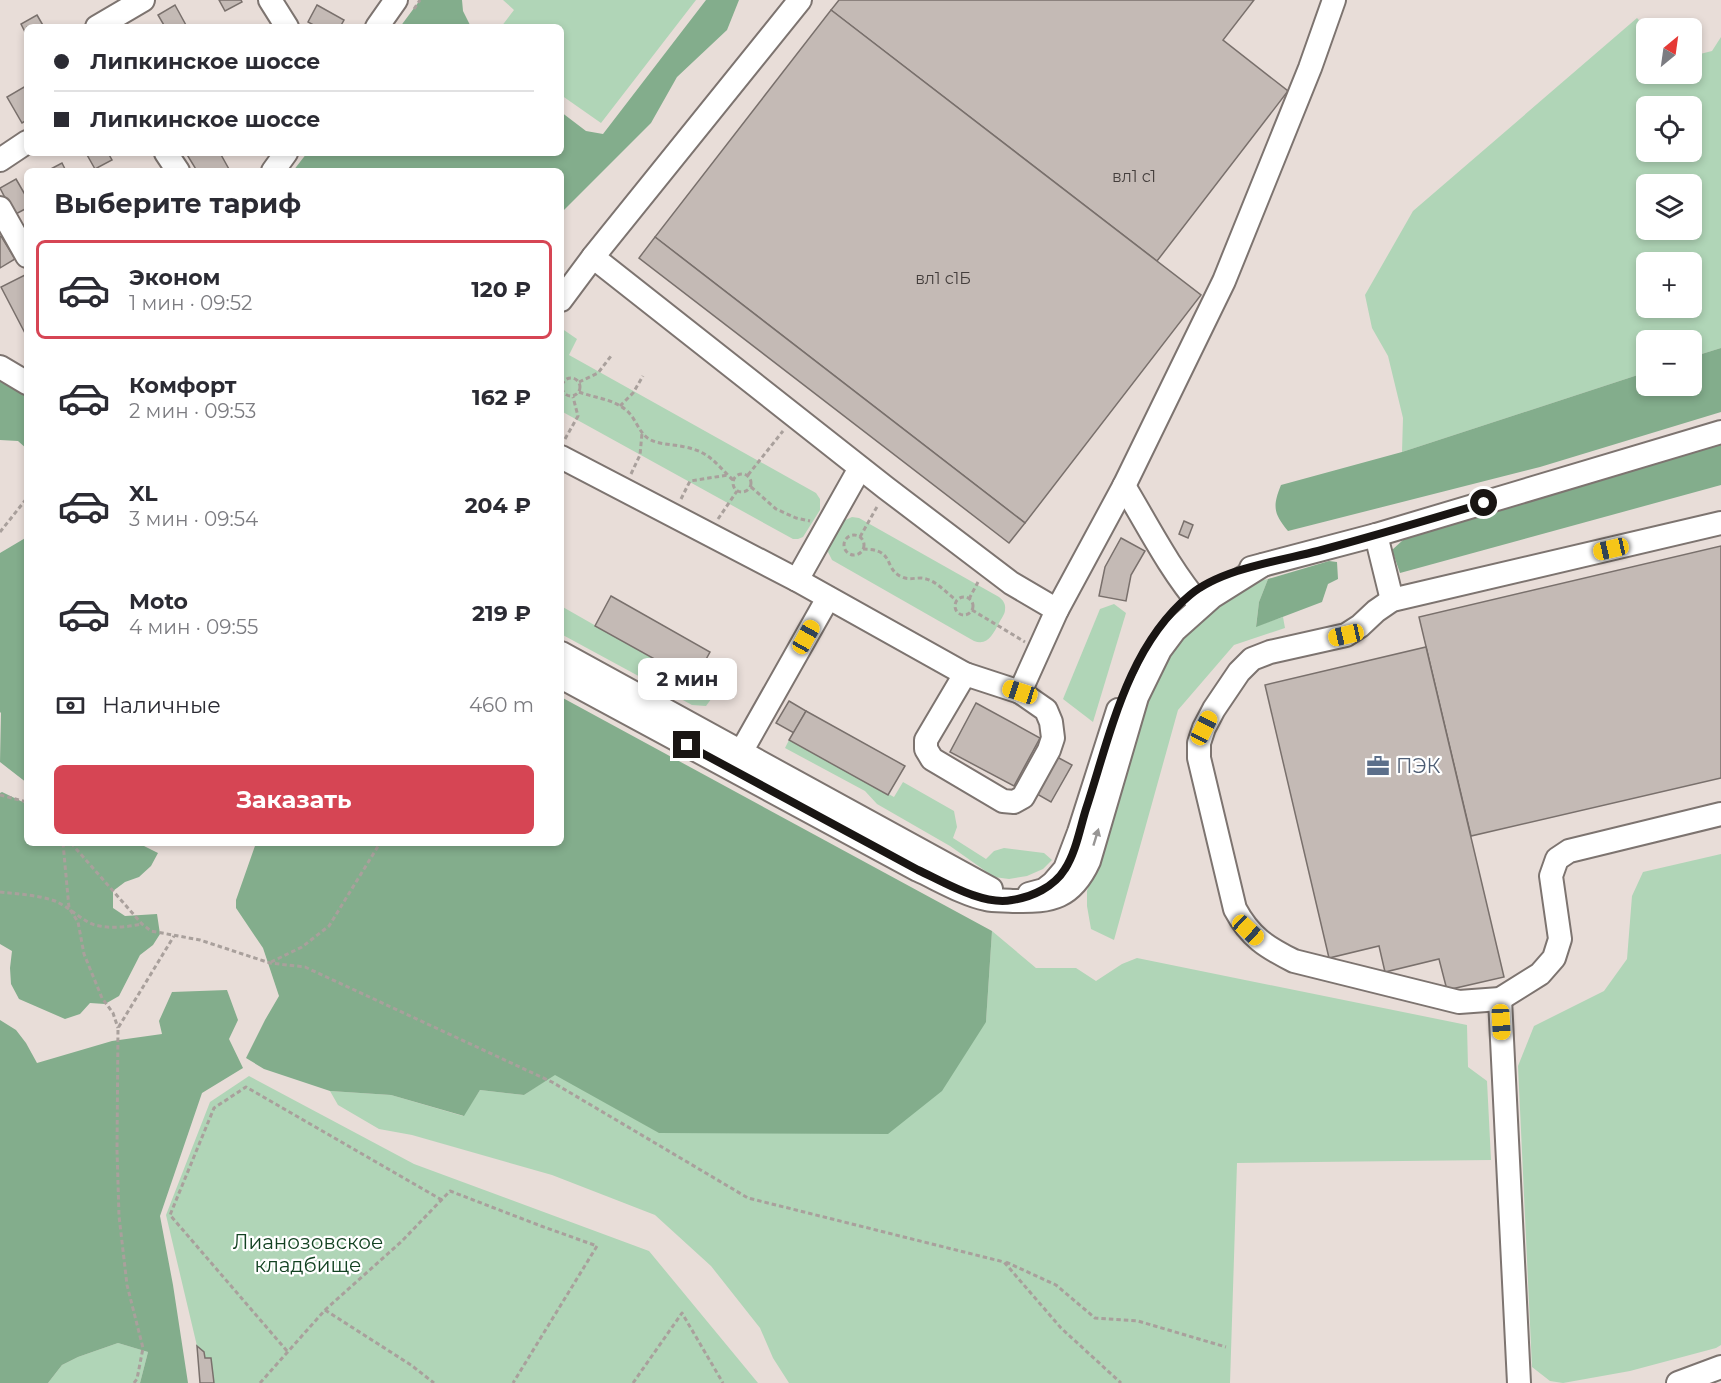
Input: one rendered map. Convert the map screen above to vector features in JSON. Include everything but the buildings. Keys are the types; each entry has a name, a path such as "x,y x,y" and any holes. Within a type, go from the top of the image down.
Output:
{"street":[{"path":"102,24 143,0"},
{"path":"270,0 285,24"},
{"path":"379,24 396,0"},
{"path":"564,296 800,0"},
{"path":"1020,692 1057,610 1124,486 1224,281 1310,68 1334,0"},
{"path":"0,160 24,144"},
{"path":"0,208 24,251"},
{"path":"593,257 886,488 1011,583 1057,610"},
{"path":"0,367 24,381"},
{"path":"564,655 1011,901 1044,890 1065,869 1133,671 1162,625 1196,600 1212,597 1263,565 1376,535 1721,432"},
{"path":"564,458 797,580 965,674 1020,692 1047,710 1053,738 1049,750 1023,797 1014,802 1003,801 932,759 926,749 926,740 965,674"},
{"path":"797,580 860,468"},
{"path":"1124,486 1158,544 1196,600"},
{"path":"1721,523 1392,600 1346,635 1270,652 1252,659 1239,672 1214,709 1199,743 1199,758 1235,909 1248,930 1258,940 1273,951 1294,961 1459,1002 1500,999 1540,974 1554,958 1560,939 1551,876 1557,859 1569,851 1721,814"},
{"path":"1376,535 1392,600"},
{"path":"741,752 828,598"},
{"path":"564,679 918,870 956,888 986,899 1038,902 1064,894 1084,873 1137,697 1160,650 1196,600"},
{"path":"1052,898 1056,888 1070,870 1074,846"},
{"path":"1500,999 1519,1383"},
{"path":"1678,1383 1721,1367"}],"path":[{"path":"579,382 598,373 611,356"},
{"path":"620,406 633,393 643,376"},
{"path":"564,383 568,378 574,378 579,382 579,392"},
{"path":"564,394 569,397 579,392 609,400 632,417 647,438 700,452 718,463 733,480 733,486 737,490 743,492 751,487 752,480 748,475 739,474 733,480"},
{"path":"564,442 578,416 573,396"},
{"path":"748,475 794,416"},
{"path":"623,489 640,455 642,433"},
{"path":"672,515 690,481 728,475"},
{"path":"751,487 776,509 826,529"},
{"path":"860,537 886,488"},
{"path":"708,534 737,490"},
{"path":"0,532 24,502"},
{"path":"863,549 860,537 854,535 848,537 845,542 845,548 849,553 855,555 863,549 878,550 884,554 896,573 902,577 929,580 956,600"},
{"path":"961,597 969,599 973,604 968,615 958,614 955,609 956,600 961,597"},
{"path":"972,610 1039,651"},
{"path":"0,795 24,801"},
{"path":"63,846 69,908 78,922 84,954 102,998 113,1013 118,1028 119,1216 127,1285 143,1348 137,1379 134,1383"},
{"path":"74,846 142,924 151,931 200,940 270,963 305,967 552,1082 748,1198 1004,1262 1056,1285 1095,1318 1138,1321 1226,1347"},
{"path":"270,963 302,947 329,926 378,846"},
{"path":"0,892 40,897 56,902 94,925 124,927 142,924"},
{"path":"118,1028 174,936"},
{"path":"288,1352 170,1215 214,1108 246,1087 442,1200"},
{"path":"260,1383 325,1310 402,1241 450,1191 597,1246 513,1383"},
{"path":"1004,1262 1061,1328 1121,1383"},
{"path":"325,1310 411,1365 434,1383"},
{"path":"633,1383 682,1313 723,1383"}],"green space":[{"path":"420,0 462,0 463,11 470,24 402,24"},
{"path":"503,0 696,0 601,123 564,97 564,24 503,24 514,10"},
{"path":"706,0 739,0 727,30 677,77 651,123 564,210 564,168 295,168 305,156 564,156 564,114 586,131 603,134"},
{"path":"1636,19 1636,84 1702,84 1702,54 1712,51 1721,37 1721,348 1702,354 1702,330 1636,330 1636,376 1402,452 1403,418 1388,356 1372,328 1365,295 1413,211"},
{"path":"564,330 577,339 569,355 816,493 820,499 820,510 803,537 793,539 564,413"},
{"path":"1721,348 1721,412 1540,467 1288,531 1277,515 1276,499 1281,485 1402,452 1636,376 1636,396 1702,396 1702,354"},
{"path":"0,381 24,395 24,446 18,441 0,440"},
{"path":"1721,442 1721,485 1400,573 1392,550 1403,540 1418,533"},
{"path":"852,517 859,518 1000,598 1005,604 1005,612 990,638 983,642 974,641 832,560 828,552 829,546 843,521"},
{"path":"24,539 24,781 0,762 0,553"},
{"path":"1329,561 1337,562 1338,579 1328,584 1322,602 1256,627 1259,602 1268,579"},
{"path":"1268,579 1259,602 1256,626 1283,617 1285,628 1234,645 1178,710 1114,940 1091,929 1087,891 1148,687 1156,669 1193,622 1254,582"},
{"path":"1114,604 1126,613 1093,722 1063,699 1100,609"},
{"path":"564,608 698,684 710,664 722,673 723,678 717,691 706,706 692,705 564,636"},
{"path":"564,699 992,931 986,1022 942,1091 888,1134 659,1133 555,1075 524,1095 480,1090 464,1116 391,1095 330,1091 264,1069 246,1058 279,996 263,948 236,908 236,900 255,846 564,846"},
{"path":"789,740 894,797 903,782 954,811 957,827 953,838 986,859 994,851 1004,848 1044,853 1052,860 1043,869 1027,876 1009,879 994,877 950,846 877,804 865,791 785,748"},
{"path":"0,793 24,803 24,846 144,846 158,853 151,866 139,877 125,882 113,891 113,908 125,916 157,914 160,934 153,945 140,955 119,996 105,1004 90,1003 80,1014 65,1019 19,999 11,984 12,951 0,944"},
{"path":"1721,854 1721,1345 1630,1371 1563,1383 1550,1381 1532,1367 1518,1066 1534,1026 1604,991 1627,959 1632,896 1643,872"},
{"path":"992,931 1036,968 1076,968 1096,981 1122,964 1137,958 1467,1025 1468,1067 1487,1081 1491,1160 1237,1163 1230,1383 789,1383 773,1358 760,1328 711,1266 655,1215 552,1175 412,1135 379,1129 338,1105 330,1091 391,1095 463,1116 480,1090 524,1095 555,1074 660,1133 986,1022"},
{"path":"227,990 238,1020 229,1039 243,1068 202,1093 160,1216 188,1383 140,1383 148,1352 118,1343 62,1365 48,1383 0,1383 0,1020 16,1030 37,1063 112,1041 162,1034 159,1021 172,992"},
{"name":"Лианозовское кладбище","path":"249,1076 414,1164 649,1251 758,1383 200,1383 197,1346 166,1215 210,1102"},
{"path":"118,1343 148,1352 140,1383 48,1383 62,1365"}],"place":[{"name":"ПЭК","path":"1378,766"}],"route":[{"path":"687,745 918,870 986,899 1011,901 1044,890 1065,869 1133,671 1162,625 1190,594 1225,575 1376,535 1484,503"}]}
